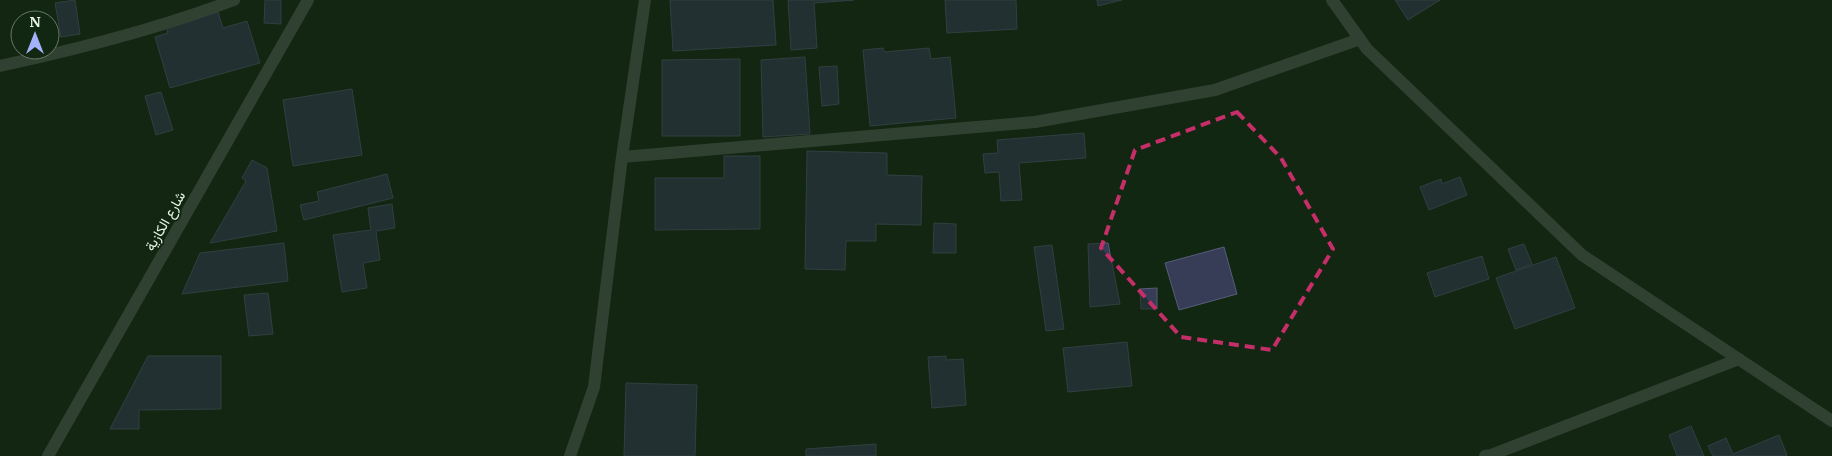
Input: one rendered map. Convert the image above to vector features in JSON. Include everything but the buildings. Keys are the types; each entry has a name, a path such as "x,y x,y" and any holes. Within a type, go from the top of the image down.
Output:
{"street":[{"path":"0,66 64,52 133,33 234,0"},
{"name":"شارع الكازية","path":"48,456 308,0"},
{"path":"570,456 594,387 622,157 645,0"},
{"path":"1332,0 1367,49 1582,255 1832,421"},
{"path":"622,157 1035,122 1215,90 1360,39"},
{"path":"1485,456 1739,359"}],"highlighted area":[{"path":"1237,112 1281,158 1333,249 1272,350 1181,337 1101,248 1135,150"}]}
